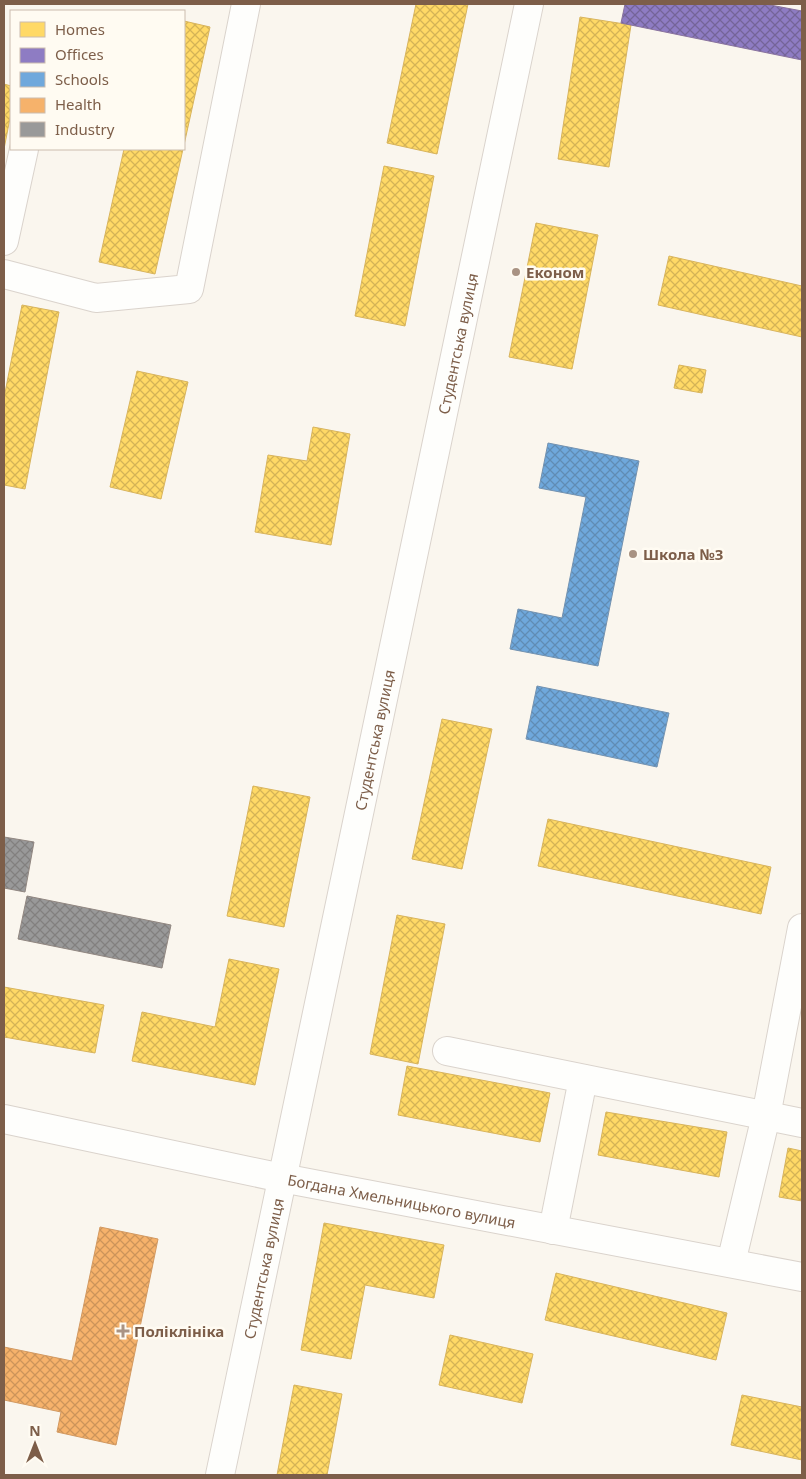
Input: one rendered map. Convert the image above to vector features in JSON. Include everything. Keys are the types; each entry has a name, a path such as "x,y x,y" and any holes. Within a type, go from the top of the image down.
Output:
{"street":[{"path":"4,274 96,298 189,289 246,4"},
{"name":"Студентська вулиця","path":"220,1475 529,4"},
{"path":"4,241 24,150"},
{"path":"732,1263 766,1116 802,928"},
{"path":"447,1051 802,1123"},
{"path":"553,1230 583,1079"},
{"name":"Богдана Хмельницького вулиця","path":"4,1119 282,1178 802,1277"}],"building: Homes":[{"path":"416,4 468,4 437,154 387,143"},
{"path":"580,17 631,25 609,167 558,159"},
{"path":"185,21 210,27 185,140"},
{"path":"4,84 10,86 10,118 4,149"},
{"path":"124,150 183,150 155,274 99,262"},
{"path":"384,166 434,176 405,326 355,316"},
{"path":"536,223 598,235 572,369 509,357"},
{"path":"669,256 802,286 802,337 658,305"},
{"path":"22,305 59,312 25,489 4,485 4,398"},
{"path":"679,365 706,370 702,393 674,388"},
{"path":"137,371 188,382 161,499 110,487"},
{"path":"313,427 350,434 331,545 255,532 268,455 307,461"},
{"path":"442,719 492,729 462,869 412,859"},
{"path":"253,786 310,797 284,927 227,916"},
{"path":"548,819 771,867 761,914 538,866"},
{"path":"397,915 445,924 418,1064 370,1054"},
{"path":"229,959 279,969 255,1085 132,1061 142,1012 215,1027"},
{"path":"4,987 104,1005 95,1053 4,1037"},
{"path":"407,1066 550,1093 540,1142 398,1115"},
{"path":"606,1112 727,1132 719,1177 598,1155"},
{"path":"788,1148 802,1151 802,1201 779,1197"},
{"path":"324,1223 444,1245 434,1298 365,1285 351,1359 301,1350"},
{"path":"556,1273 727,1313 716,1360 545,1320"},
{"path":"450,1335 533,1354 522,1403 439,1385"},
{"path":"294,1385 342,1394 327,1475 277,1475"},
{"path":"742,1395 802,1407 802,1460 731,1445"}],"building: Offices":[{"path":"625,4 765,4 802,11 802,60 621,23"}],"building: Schools":[{"path":"548,443 639,461 598,666 510,649 518,609 562,618 586,497 539,488"},
{"path":"537,686 669,713 657,767 526,739"}],"building: Health":[{"path":"100,1227 158,1239 116,1445 57,1432 61,1412 4,1400 4,1347 72,1361"}],"building: Industry":[{"path":"4,837 34,842 25,892 4,888"},
{"path":"27,896 171,925 162,968 18,939"}],"place":[{"name":"Економ","path":"516,272"},
{"name":"Школа №3","path":"633,554"},
{"name":"Поліклініка","path":"123,1331"}]}
